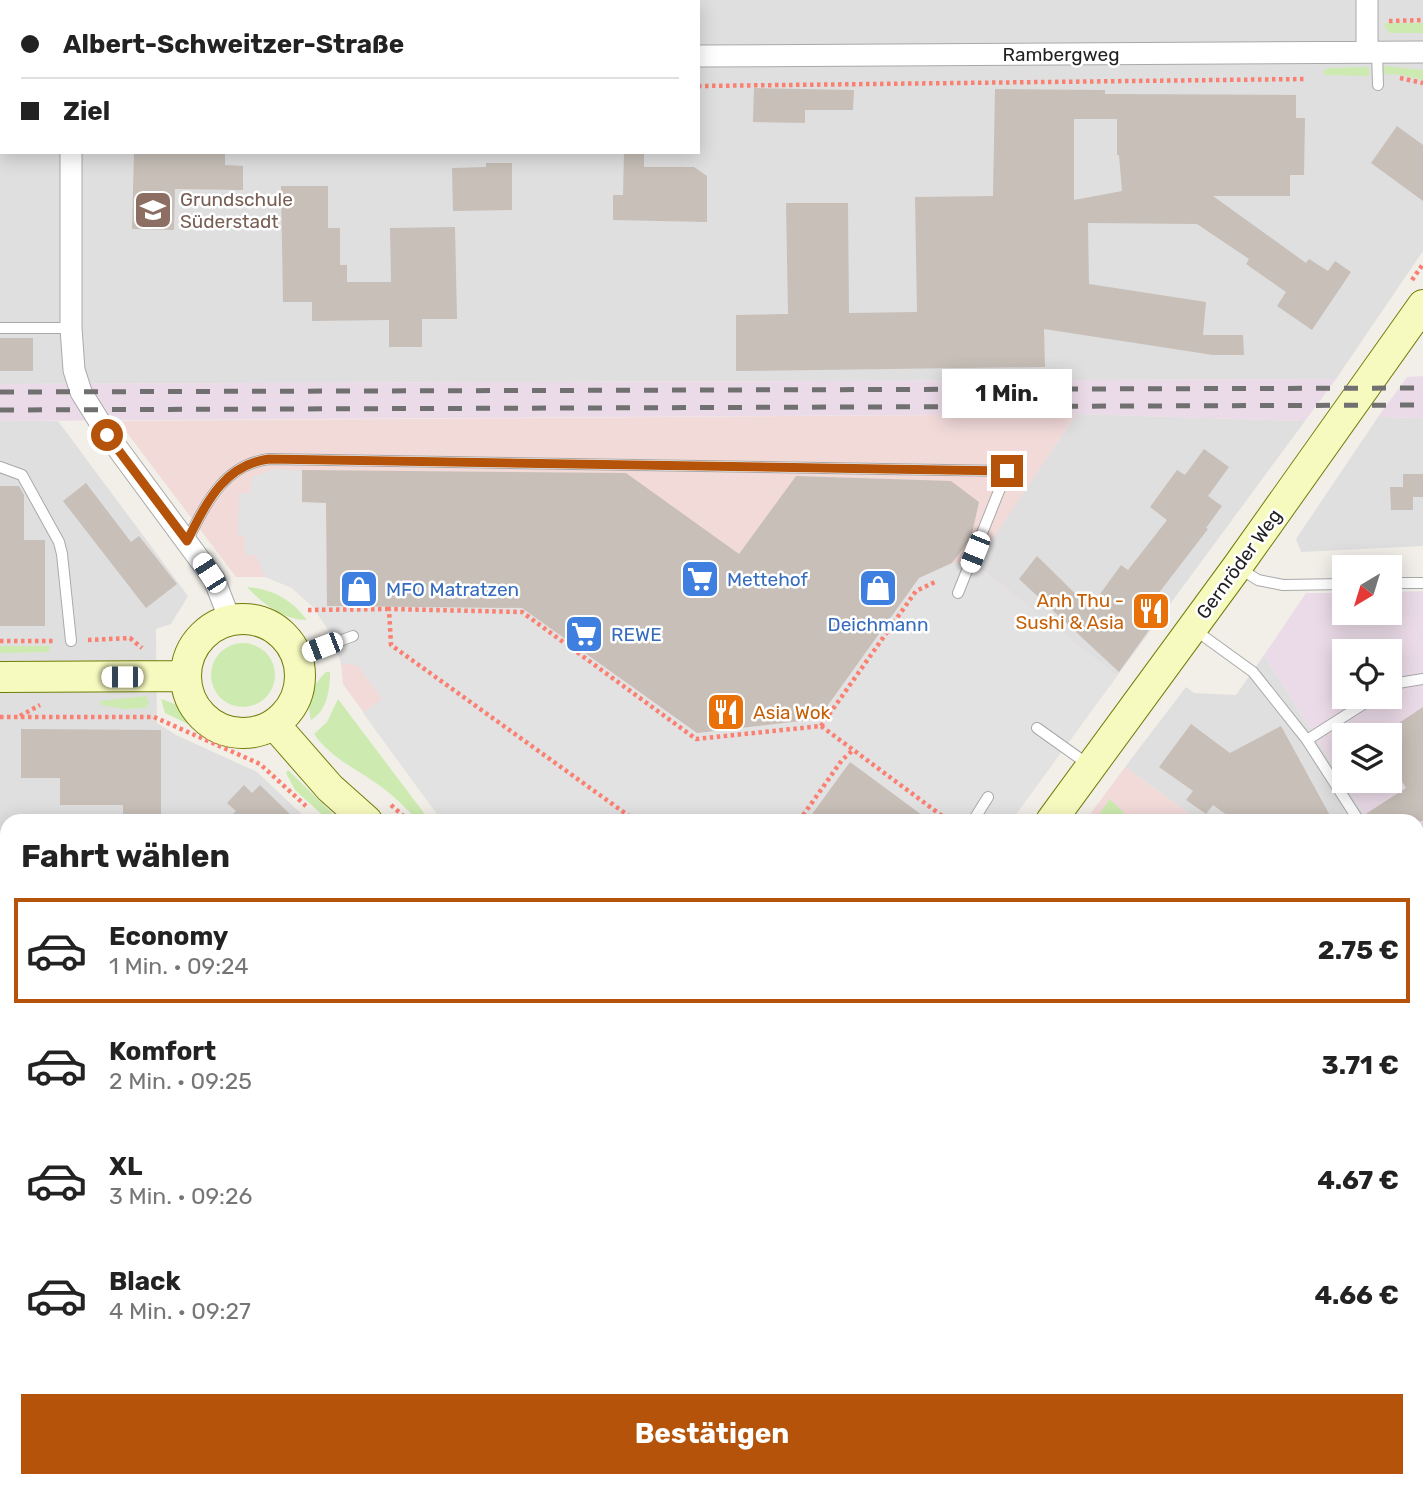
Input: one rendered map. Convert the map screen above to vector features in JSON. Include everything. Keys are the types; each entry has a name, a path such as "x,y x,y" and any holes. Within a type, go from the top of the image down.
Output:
{"main road":[{"name":"Gernröder Weg","path":"1056,814 1237,567 1423,305"},
{"path":"230,620 250,620 270,626 286,639 297,657 300,674 295,698 274,724 260,730 230,731 216,726 204,717 188,691 186,676 189,658 198,641 212,628 230,620"},
{"path":"0,677 186,676"},
{"path":"274,724 321,778 360,814"}],"street":[{"path":"1367,10 1372,52"},
{"name":"Rambergweg","path":"700,56 1423,52"},
{"path":"71,154 71,328 74,370 81,392 107,435 214,579 230,620"}],"lane":[{"path":"1372,52 1378,82"},
{"path":"0,328 71,328"},
{"path":"187,541 206,505 225,480 242,466 269,459 1007,471 958,593"},
{"path":"0,467 22,475 55,531 62,554 71,640"},
{"path":"1237,567 1258,580 1283,585 1332,584"},
{"path":"1402,583 1423,583"},
{"path":"1193,628 1254,672 1307,740 1355,814"},
{"path":"297,657 353,636"},
{"path":"1402,682 1423,679"},
{"path":"1307,740 1356,709"},
{"path":"1037,728 1091,766"},
{"path":"977,814 988,797"}],"path":[{"path":"1367,10 1423,20"},
{"path":"1378,82 1401,78 1423,83"},
{"path":"700,86 1311,79"},
{"path":"821,726 916,591 937,581"},
{"path":"308,610 522,612 696,739 821,726 940,814"},
{"path":"389,610 391,645 626,814"},
{"path":"0,717 154,717 260,764 289,791"},
{"path":"804,814 842,760 853,750"}],"shaded area":[{"path":"700,0 1423,0 1423,251 1336,379 0,384 0,154 700,154"},
{"path":"1423,376 1423,418 1378,417 1407,377"},
{"path":"1336,379 1305,421 1076,414 0,421 0,384"},
{"path":"1076,414 1305,421 1117,676 975,564"},
{"path":"1076,414 976,564 1117,676 1016,814 437,814 343,684 341,663 333,637 313,607 292,588 275,580 265,577 236,577 118,421"},
{"path":"1378,417 1423,418 1423,546 1301,552 1296,539"},
{"path":"0,421 58,421 188,596 171,624 156,629 157,723 176,735 257,772 302,814 0,814"},
{"path":"272,469 302,470 302,502 326,503 327,606 522,608 697,733 818,719 919,578 952,563 975,564 1117,676 1016,814 921,814 850,762 812,814 437,814 363,713 382,699 358,666 341,663 333,637 313,607 292,588 265,577 256,555 245,555 245,536 238,536 239,493 251,493 251,478"},
{"path":"1423,591 1423,814 1364,814 1350,793 1402,793 1402,723 1332,723 1332,764 1264,655 1306,593 1332,593 1332,625 1402,625 1402,592"},
{"path":"1264,655 1332,764 1332,793 1350,793 1364,814 1189,814 1125,767 1186,687 1194,693 1236,695"},
{"path":"1125,767 1189,814 1090,814"}],"green space":[{"path":"1385,23 1423,23 1423,33 1390,33 1385,28"},
{"path":"1384,66 1423,70 1423,80 1383,74"},
{"path":"1369,67 1369,76 1324,75 1324,70 1330,68"},
{"path":"247,587 281,596 295,606 307,620 274,610"},
{"path":"237,643 249,643 266,652 273,663 273,687 266,698 249,707 237,707 225,702 216,693 211,681 211,669 216,657 225,648"},
{"path":"0,646 50,646 49,652 0,653"},
{"path":"326,672 330,672 326,699 321,711 311,720 311,694"},
{"path":"146,696 149,702 146,708 124,709 101,705 100,701"},
{"path":"161,699 185,711 203,731 165,713"},
{"path":"338,699 425,814 411,814 387,791 320,742 314,734 327,722"},
{"path":"288,770 333,814 321,814 295,790 286,773"},
{"path":"1110,799 1125,814 1099,814"}],"building":[{"path":"754,88 854,90 853,110 805,110 805,123 753,122"},
{"path":"995,89 1105,90 1105,94 1296,95 1296,118 1305,118 1304,175 1290,175 1290,196 1213,196 1306,263 1309,259 1328,271 1335,261 1351,272 1312,330 1277,306 1286,292 1246,264 1249,259 1197,224 1088,223 1089,284 1206,302 1203,335 1243,335 1244,355 1213,355 1044,329 1045,367 736,371 736,315 788,314 786,203 848,203 849,313 917,312 915,197 993,196","holes":["1074,119 1117,119 1117,155 1122,191 1074,200"]},
{"path":"1397,126 1423,145 1423,201 1371,163"},
{"name":"Grundschule Süderstadt","path":"134,154 225,154 225,165 243,166 243,190 175,189 174,230 132,229"},
{"path":"624,154 644,154 644,167 694,167 707,176 707,222 613,220 613,195 623,195"},
{"path":"486,163 512,163 512,210 453,211 452,168 486,167"},
{"path":"281,186 328,186 328,228 340,228 340,265 347,265 347,282 391,282 390,228 455,227 457,319 422,319 422,347 389,347 389,320 312,321 312,302 283,302"},
{"path":"0,338 33,338 33,371 0,371"},
{"path":"1204,449 1229,467 1208,496 1222,506 1206,528 1208,529 1158,594 1169,602 1119,672 1019,579 1037,556 1090,608 1121,565 1128,570 1167,520 1150,507 1177,470 1185,475"},
{"path":"302,470 626,473 739,554 796,476 951,481 979,502 971,538 952,563 919,578 818,719 697,733 522,608 327,606 326,503 302,502"},
{"path":"1403,474 1423,474 1423,497 1413,497 1413,510 1391,510 1390,487 1403,487"},
{"path":"86,483 131,542 139,536 177,584 146,608 63,501"},
{"path":"0,486 19,486 24,495 24,540 45,540 45,626 0,626"},
{"path":"1423,707 1423,814 1366,814 1406,788 1402,782 1402,723 1399,723"},
{"path":"1191,724 1230,753 1281,726 1329,814 1225,814 1213,805 1206,814 1186,800 1193,791 1159,767"},
{"path":"21,729 161,730 161,814 123,814 123,805 60,805 60,778 21,778"},
{"path":"850,762 921,814 812,814"},
{"path":"244,785 252,793 260,785 290,814 233,814 236,811 227,803"}],"railway":[{"path":"0,392 1423,388"},
{"path":"0,410 1423,405"}],"place":[{"name":"Grundschule Süderstadt","path":"153,210"},
{"name":"Mettehof","path":"700,579"},
{"name":"Deichmann","path":"878,588"},
{"name":"MFO Matratzen","path":"359,589"},
{"name":"Anh Thu - Sushi & Asia","path":"1151,611"},
{"name":"REWE","path":"584,634"},
{"name":"Asia Wok","path":"726,712"}],"route":[{"path":"107,435 187,541 216,489 242,466 269,459 1007,471"}]}
